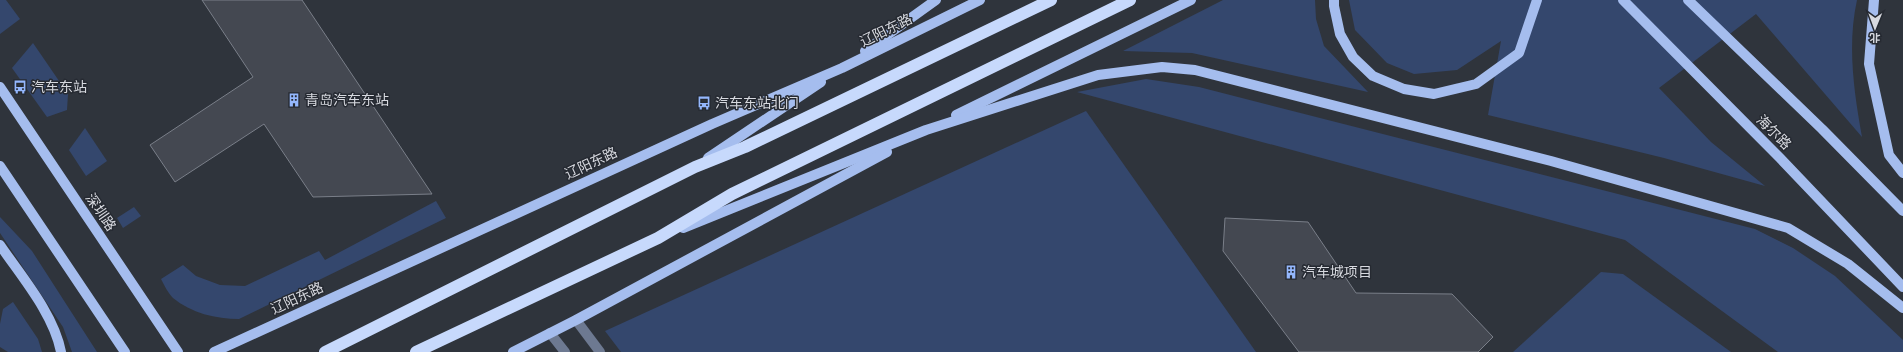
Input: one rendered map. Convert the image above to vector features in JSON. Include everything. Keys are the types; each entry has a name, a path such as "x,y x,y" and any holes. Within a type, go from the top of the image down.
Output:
{"highway":[{"path":"325,352 695,167 744,147 1051,0"},
{"path":"416,352 658,238 732,194 1130,0"}],"main road":[{"path":"695,167 842,68 936,0"},
{"name":"辽阳东路","path":"214,352 712,124 842,68 980,0"},
{"path":"513,352 576,320 926,130 1191,0"},
{"path":"1334,0 1340,34 1353,57 1373,76 1404,89 1434,94 1476,84 1519,52 1537,0"},
{"name":"海尔路","path":"1624,0 1780,158 1903,287"},
{"path":"1688,0 1822,129 1903,211"},
{"path":"1874,0 1868,64 1889,155 1903,173"},
{"path":"658,238 926,130 1098,76 1162,67 1195,70 1551,161 1788,228 1848,264 1903,308"},
{"name":"深圳路","path":"0,87 178,352"},
{"path":"0,166 125,352"},
{"path":"0,244 51,323 58,339 61,352"}],"street":[{"path":"576,320 600,352"},
{"path":"550,333 565,352"}],"shaded area":[{"path":"0,0 6,0 20,19 0,34"},
{"path":"1223,0 1315,0 1316,19 1324,46 1368,92 1192,53 1123,51"},
{"path":"1349,0 1857,0 1852,34 1852,51 1854,86 1862,137 1756,14 1659,88 1711,142 1765,186 1664,158 1488,115 1501,41 1457,70 1414,74 1387,63 1355,30"},
{"path":"33,43 68,94 67,110 47,117 12,68"},
{"path":"1146,79 1199,87 1755,229 1793,248 1835,276 1903,340 1903,352 1778,352 1625,240 1077,92"},
{"path":"1086,111 1256,352 621,352 605,331"},
{"path":"85,128 107,161 86,176 69,150"},
{"path":"436,201 446,218 239,319 222,318 204,314 188,308 173,298 161,279 183,265 196,276 220,285 245,286 319,251 325,260"},
{"path":"134,207 141,216 123,228 117,218"},
{"path":"0,217 32,251 97,352 72,352 63,327 0,233"},
{"path":"1601,272 1623,274 1731,352 1513,352"},
{"path":"13,302 38,339 42,352 8,352 0,347 0,324 3,309"}],"building":[{"name":"青岛汽车东站","path":"202,0 302,0 432,194 313,197 264,124 175,182 150,145 253,77"},
{"name":"汽车城项目","path":"1225,218 1308,222 1356,293 1452,294 1493,337 1478,352 1299,352 1223,251"}],"place":[{"name":"汽车东站","path":"20,87"},
{"name":"青岛汽车东站","path":"294,100"},
{"name":"汽车东站北门","path":"704,103"},
{"name":"汽车城项目","path":"1291,272"}]}
